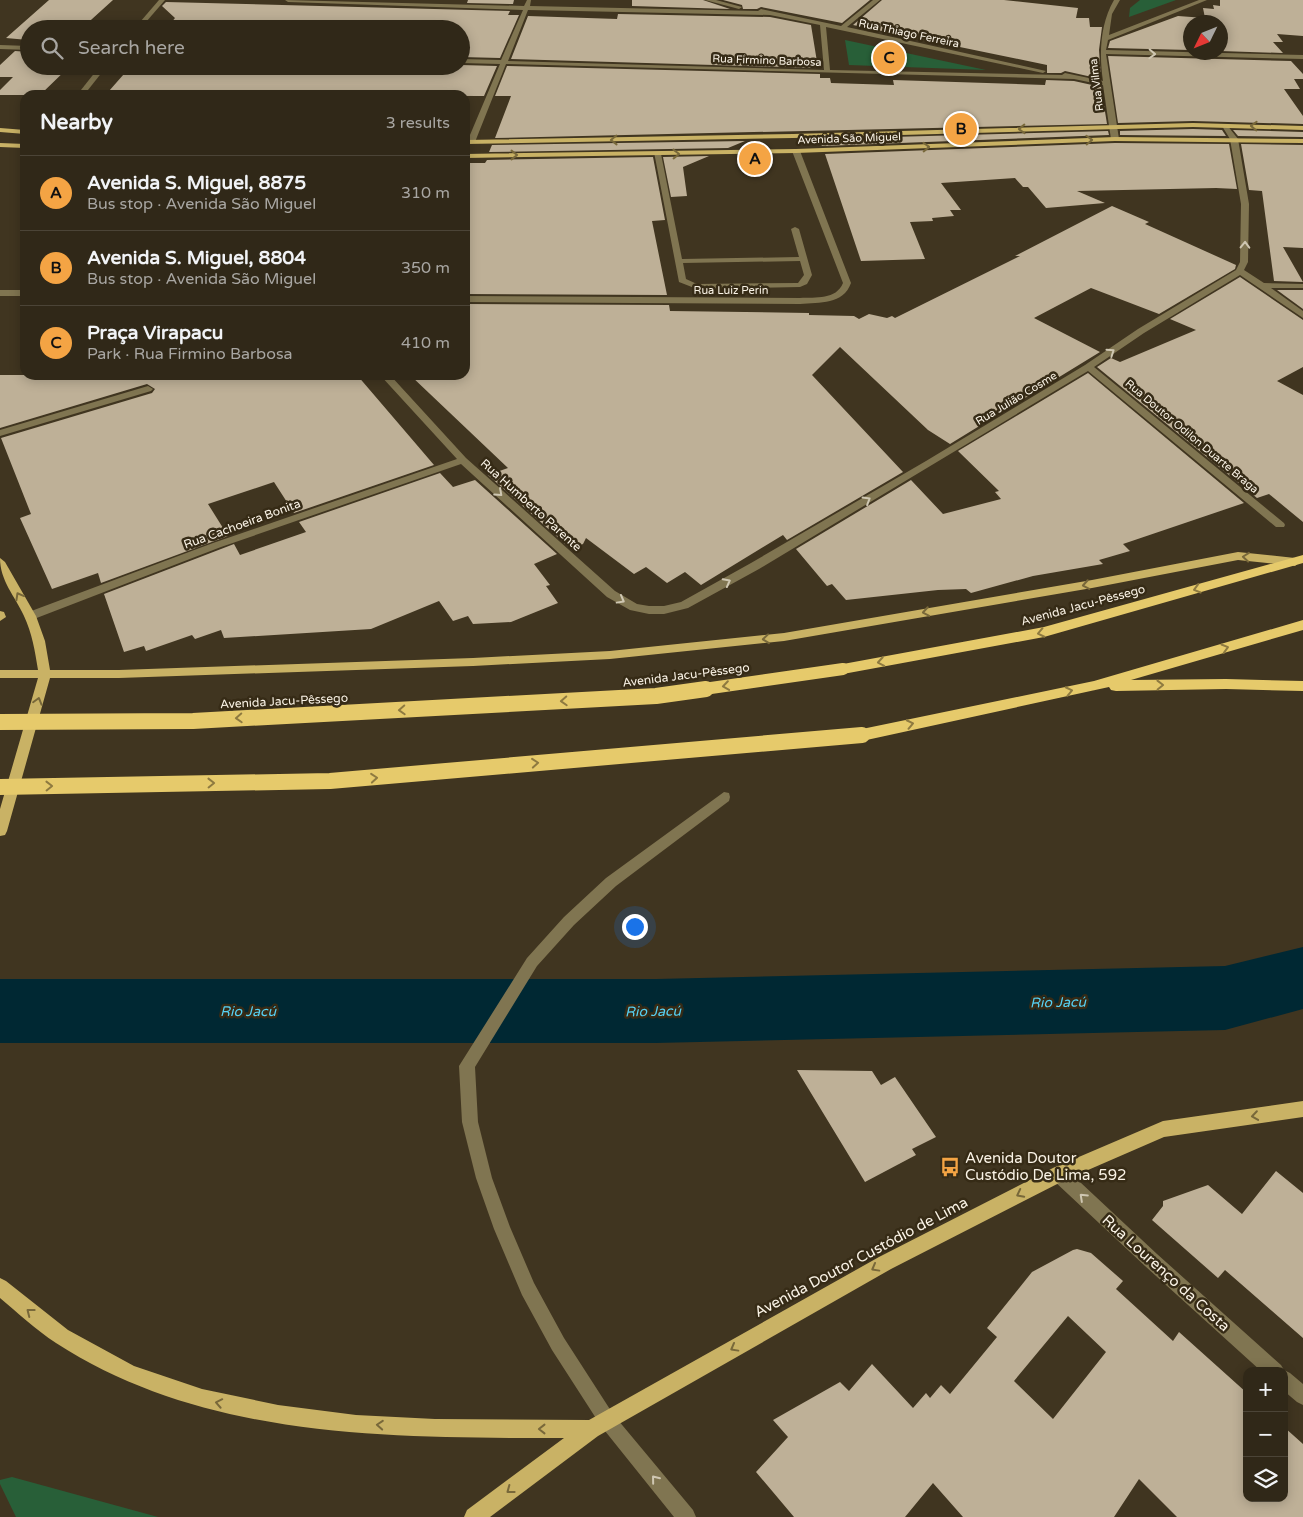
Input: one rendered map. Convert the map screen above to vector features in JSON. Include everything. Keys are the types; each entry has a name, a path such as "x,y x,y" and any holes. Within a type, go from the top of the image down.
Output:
{"highway":[{"name":"Avenida Jacu-Pêssego","path":"0,722 193,721 656,696 843,669 1044,632 1299,561"},
{"path":"0,787 330,782 862,735 1094,686 1303,626"},
{"path":"1094,686 1226,684 1303,686"}],"main road":[{"name":"Avenida São Miguel","path":"470,142 793,136 1112,126 1303,128"},
{"path":"0,130 20,132"},
{"name":"Avenida São Miguel","path":"470,156 796,151 1115,139 1303,141"},
{"path":"0,145 20,146"},
{"path":"0,674 45,675 453,663 610,655 784,637 1083,586 1238,556 1299,561"},
{"path":"0,562 30,616 39,641 45,675 0,831"},
{"name":"Avenida Doutor Custódio de Lima","path":"474,1517 599,1424 884,1263 1059,1174 1162,1129 1303,1109"},
{"path":"0,1287 61,1336 118,1368 167,1388 210,1401 307,1420 427,1428 599,1424"}],"street":[{"path":"145,20 162,0"},
{"path":"288,0 526,8 769,13"},
{"path":"470,138 505,62 530,0"},
{"name":"Rua Thiago Ferreira","path":"708,0 1106,84"},
{"path":"840,29 877,0"},
{"name":"Rua Vilma","path":"1115,139 1106,84 1104,52 1109,14 1117,0"},
{"path":"1107,38 1204,0"},
{"path":"824,25 827,72"},
{"path":"0,47 20,48"},
{"path":"1104,52 1303,57"},
{"name":"Rua Firmino Barbosa","path":"470,61 1073,77"},
{"path":"84,90 97,75"},
{"path":"1225,126 1234,139 1245,204 1244,262 1240,271 1262,284 1303,316"},
{"name":"Rua Luiz Perin","path":"470,299 800,301 831,299 844,291 847,283 796,151"},
{"path":"657,154 682,280 690,285 794,286 804,282 808,275 795,229"},
{"path":"678,261 804,259"},
{"name":"Rua Julião Cosme","path":"684,605 755,566 1088,367 1141,331 1233,277 1240,271"},
{"path":"1262,284 1302,286"},
{"path":"0,293 20,293"},
{"name":"Rua Doutor Odilon Duarte Braga","path":"1088,367 1280,525"},
{"name":"Rua Humberto Parente","path":"390,380 463,460 611,594 634,607 649,610 664,610 684,605"},
{"path":"0,433 148,389"},
{"name":"Rua Cachoeira Bonita","path":"30,616 217,545 463,460"},
{"path":"686,1517 599,1424 532,1297 502,1229 484,1178 470,1122 467,1066 532,962 569,921 612,882 724,797"},
{"name":"Rua Lourenço da Costa","path":"1059,1174 1150,1260 1270,1367"},
{"path":"1288,1383 1303,1396"}],"green space":[{"path":"1140,0 1176,0 1129,17 1130,8"},
{"path":"845,40 986,70 849,65"},
{"path":"12,1477 158,1517 16,1517 0,1484 0,1480"}],"building":[{"path":"49,0 113,0 91,20 26,20"},
{"path":"468,0 514,0 513,4 467,3"},
{"path":"632,0 703,0 730,9 632,6"},
{"path":"723,0 870,0 842,23 761,7 757,9 743,9 742,5"},
{"path":"882,0 1004,0 1078,8 1076,18 1089,18 1090,27 1102,27 1099,50 1101,79 1065,71 1061,73 1047,73 1047,65 853,25"},
{"path":"1220,0 1303,0 1303,36 1277,34 1283,42 1273,42 1283,53 1228,51 1228,15 1204,15 1203,8 1214,9 1213,5 1220,6"},
{"path":"166,2 510,11 508,15 519,15 500,58 470,57 470,20 173,20 175,18 162,6"},
{"path":"618,14 770,17 811,25 818,68 511,59 528,16 617,19"},
{"path":"1178,16 1183,16 1183,50 1108,48 1110,41"},
{"path":"20,26 20,39 6,38"},
{"path":"15,51 20,51 20,75 61,75 45,90 20,90 20,95 0,95 0,90 13,77 0,77 0,65"},
{"path":"1108,56 1183,58 1183,60 1291,61 1303,74 1303,79 1294,79 1300,89 1284,89 1303,116 1303,124 1193,121 1118,123"},
{"path":"470,65 497,66 484,96 470,96 470,90 110,90 123,75 470,75"},
{"path":"507,66 820,74 820,78 830,78 831,83 894,85 893,80 1045,85 1046,80 1074,81 1101,87 1107,124 495,138 511,96 495,96"},
{"path":"1222,130 1226,136 1120,135 1120,131"},
{"path":"1233,130 1303,132 1303,137 1238,136"},
{"path":"1108,131 1109,135 822,146 819,139"},
{"path":"745,141 728,148 489,152 492,145"},
{"path":"1115,143 1229,144 1237,189 1077,191 1105,203 1046,208 1028,187 1023,187 1015,178 941,183 961,210 950,210 954,216 932,218 933,221 910,222 925,259 861,261 825,154"},
{"path":"1241,144 1303,145 1303,248 1283,247 1303,282 1274,281 1262,191 1249,190"},
{"path":"709,156 683,167 687,196 671,197 663,157"},
{"path":"653,157 665,220 652,221 667,295 470,294 470,163 485,163 487,160"},
{"path":"1112,206 1149,222 1145,224 1236,265 1235,269 1159,314 1091,288 1034,318 1100,352 950,444 928,430 840,347 812,375 903,472 787,540 783,535 701,585 685,572 667,583 646,567 634,574 586,538 583,544 571,549 488,475 508,468 415,380 470,380 470,304 669,305 670,311 809,313 809,315 854,316 859,319 869,314 887,318 892,316 895,318 1020,256 1015,256"},
{"path":"1240,277 1303,320 1303,367 1277,381 1303,395 1303,522 1269,494 1257,498 1097,367 1111,358 1120,362 1196,330 1170,319"},
{"path":"1277,290 1303,290 1303,309"},
{"path":"1088,373 1244,503 1123,544 1130,551 1099,560 1103,564 1033,576 971,593 966,589 938,590 846,600 832,584 827,586 796,549 911,480 943,514 1001,499 995,492 999,491 958,451"},
{"path":"0,375 20,375 20,380 361,380 434,465 294,513 274,482 208,504 228,536 101,583 98,573 52,589 20,518 31,514 1,438 152,393 155,389 147,384 0,428"},
{"path":"440,473 453,487 475,480 557,554 534,564 550,585 546,586 558,603 511,622 473,624 468,616 453,621 439,601 371,629 224,638 221,630 195,639 192,635 146,651 144,646 124,652 104,594 234,544 240,555 306,532 299,522"},
{"path":"797,1070 872,1071 881,1085 895,1077 936,1137 912,1149 916,1155 865,1182"},
{"path":"1276,1171 1303,1193 1303,1338 1225,1270 1218,1278 1152,1220 1163,1206 1163,1201 1208,1185 1242,1214"},
{"path":"1077,1249 1091,1253 1123,1281 1116,1289 1173,1341 1179,1332 1243,1389 1243,1502 1288,1502 1288,1431 1303,1444 1303,1517 1177,1517 1139,1479 1114,1517 963,1517 933,1483 905,1517 794,1517 756,1472 788,1437 773,1420 840,1382 849,1391 872,1364 913,1408 926,1393 930,1398 941,1385 950,1394 997,1337 987,1328 1032,1272 1073,1250","holes":["1068,1316 1106,1352 1053,1419 1014,1381"]}],"waterway":[{"name":"Rio Jacú","path":"0,1011 656,1011 1225,998 1303,978"}],"place":[{"name":"Praça Virapacu","path":"889,58"},
{"name":"Avenida S. Miguel, 8804","path":"961,129"},
{"name":"Avenida S. Miguel, 8875","path":"755,159"},
{"name":"Avenida Doutor Custódio De Lima, 592","path":"950,1167"}]}
